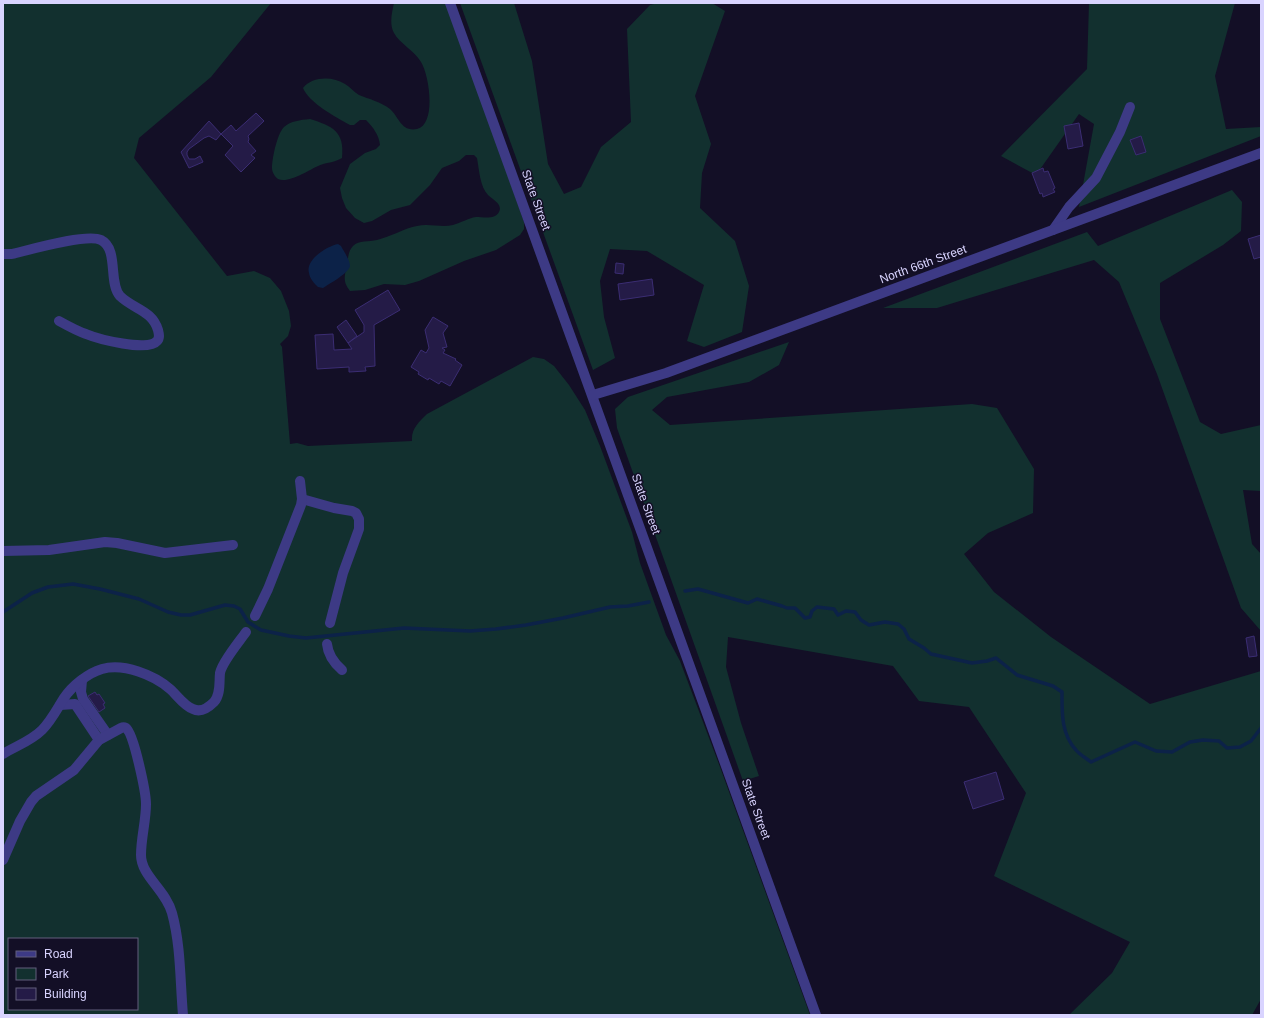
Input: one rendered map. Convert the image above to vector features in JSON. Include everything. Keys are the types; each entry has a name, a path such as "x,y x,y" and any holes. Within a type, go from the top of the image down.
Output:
{"street":[{"name":"State Street","path":"450,3 816,1015"},
{"path":"1053,230 1069,207 1096,178 1120,132 1130,107"},
{"name":"North 66th Street","path":"593,395 666,373 1261,153"},
{"path":"3,254 12,254 80,239 100,239 105,242 110,251 118,293 124,299 140,308 151,317 155,323 159,336 157,341 153,344 134,345 94,337 77,331 59,321"},
{"path":"255,616 268,589 301,505 302,499 300,481"},
{"path":"302,499 334,508 356,512 359,519 359,529 344,573 330,622"},
{"path":"3,551 49,550 105,542 165,552 233,545"},
{"path":"3,754 39,733 50,721 69,692 82,680 100,670 110,668 136,672 162,683 191,708 201,710 209,706 217,696 222,666 246,632"},
{"path":"326,644 331,658 342,670"},
{"path":"82,680 81,692 83,699 104,738"},
{"path":"60,705 75,704 104,738"},
{"path":"4,858 20,821 36,796 74,770 104,738 121,728 127,729 144,784 146,806 141,861 145,871 166,898 172,912 178,947 183,1015"}],"green space":[{"path":"3,3 271,3 211,77 139,138 134,158 227,276 254,271 270,278 281,291 289,311 291,326 288,336 280,344 282,347 290,444 297,443 308,446 412,441 414,429 427,414 533,357 544,359 554,366 569,385 585,410 600,446 632,532 640,563 666,635 680,661 810,1015 3,1015"},
{"path":"394,3 448,3 524,222 524,229 520,235 496,250 464,261 419,281 405,285 384,284 365,290 350,291 345,282 345,276 349,253 355,244 382,239 417,226 448,226 476,217 492,217 497,215 500,209 499,204 485,192 480,178 477,158 474,155 466,155 459,161 442,168 430,185 410,205 391,210 372,221 364,223 355,218 346,208 340,188 350,164 365,153 376,149 380,145 377,135 366,120 360,120 354,125 350,125 331,114 311,99 303,88 307,84 317,79 323,78 340,81 359,95 390,109 407,128 417,129 423,125 427,118 430,98 427,77 421,62 397,37 392,29 391,22"},
{"path":"460,3 514,3 532,61 548,164 564,194 581,187 601,147 631,122 627,29 650,5 658,3 712,3 725,11 695,96 711,144 702,173 700,208 735,241 749,286 742,332 704,347 687,341 704,285 647,251 610,249 600,281 604,317 615,358 593,370"},
{"path":"1089,3 1235,3 1215,76 1226,129 1261,127 1261,136 1079,207 1094,124 1079,114 1036,175 1001,156 1087,69"},
{"path":"310,119 325,124 335,131 341,142 342,158 321,165 287,180 278,179 273,173 272,164 275,147 281,130 293,122"},
{"path":"1232,190 1242,202 1241,231 1223,245 1160,283 1160,319 1200,422 1221,434 1261,425 1261,491 1243,490 1252,544 1261,554 1261,631 1241,608 1157,374 1119,282 1094,260 937,308 883,308 1087,232 1098,246"},
{"path":"789,342 779,365 749,382 667,397 652,410 670,425 972,404 997,408 1034,469 1033,513 988,533 964,554 994,592 1051,637 1150,704 1261,671 1261,999 1252,1015 1069,1015 1112,973 1130,942 994,876 1026,793 969,707 919,701 893,666 728,637 726,667 741,723 759,776 743,781 617,428 615,409 628,397"}],"water":[{"path":"338,244 341,246 348,258 350,264 349,269 343,275 323,288 318,287 312,281 310,275 310,263 318,254 333,245"}],"building":[{"path":"256,113 264,121 248,136 248,142 256,151 251,155 255,158 241,172 225,155 233,146 221,134 231,125 236,131"},
{"path":"209,121 221,134 216,140 209,136 204,138 189,149 187,155 189,159 195,159 200,156 203,162 189,168 181,152"},
{"path":"1079,123 1083,146 1068,149 1064,126"},
{"path":"1141,136 1146,152 1136,155 1130,140"},
{"path":"1043,168 1044,172 1048,171 1055,188 1053,189 1055,192 1043,197 1042,193 1040,194 1032,173"},
{"path":"1261,235 1261,257 1254,259 1248,239"},
{"path":"616,263 624,264 623,274 615,273"},
{"path":"652,279 654,295 620,300 618,284"},
{"path":"388,290 400,310 374,325 375,366 365,367 366,371 349,372 349,367 317,369 315,335 333,334 334,350 352,349 348,343 364,332 364,325 355,310"},
{"path":"433,317 448,326 443,333 447,347 442,348 445,350 443,353 456,359 455,360 462,365 450,386 441,381 439,384 429,378 428,380 418,374 419,372 411,367 421,350 426,353 429,348 425,330"},
{"path":"346,320 357,336 348,343 337,327"},
{"path":"1254,636 1257,656 1249,657 1246,638"},
{"path":"95,692 97,695 99,694 105,703 103,704 105,708 99,712 88,696"},
{"path":"996,772 1004,799 973,809 964,782"}],"waterway":[{"path":"3,612 32,593 48,587 73,584 139,599 168,612 181,615 190,615 225,605 234,606 240,609 248,622 261,630 306,638 404,628 470,631 496,629 563,618 610,607 628,606 649,602"},
{"path":"685,591 698,589 748,603 757,599 787,608 795,608 805,618 810,617 812,611 817,607 834,609 838,615 846,611 855,612 861,620 869,625 885,622 898,624 904,629 909,639 931,654 972,663 996,658 1017,675 1053,686 1062,692 1063,722 1067,737 1078,752 1091,762 1135,742 1156,751 1172,752 1190,742 1203,740 1219,741 1227,748 1240,747 1251,741 1261,728"}]}
